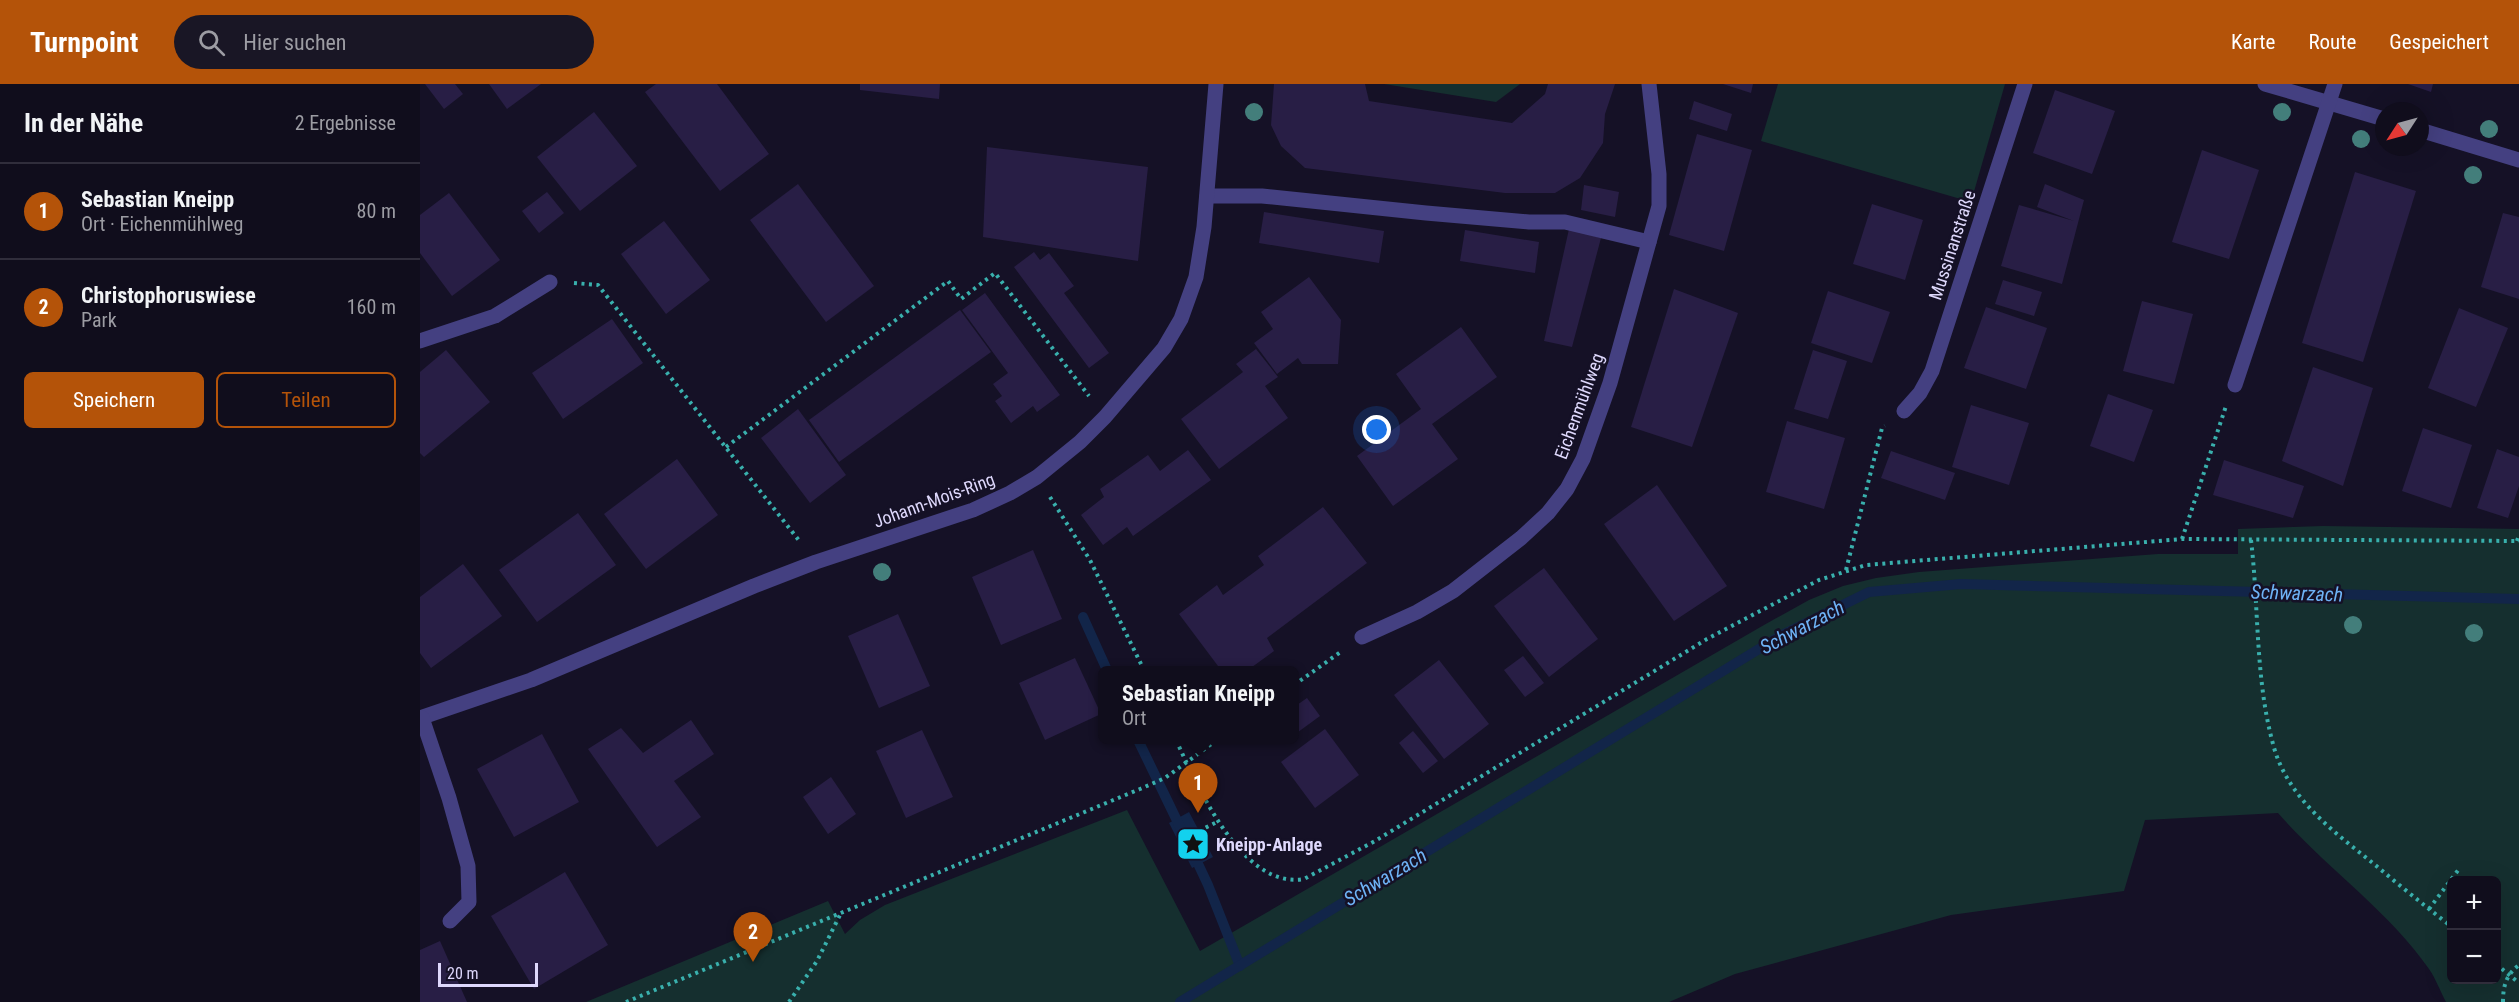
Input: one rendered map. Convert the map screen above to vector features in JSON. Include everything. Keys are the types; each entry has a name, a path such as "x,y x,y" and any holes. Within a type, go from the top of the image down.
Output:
{"street":[{"name":"Johann-Mois-Ring","path":"421,718 531,680 816,562 973,510 1010,493 1037,477 1080,442 1105,417 1164,348 1181,319 1196,277 1207,196 1216,84"},
{"name":"Eichenmühlweg","path":"1362,637 1417,612 1453,591 1521,538 1548,513 1567,489 1583,459 1610,383 1659,206 1659,174 1649,84"},
{"name":"Mussinanstraße","path":"1904,411 1920,393 1932,371 2025,84"},
{"path":"2265,84 2375,116"},
{"path":"2235,385 2335,84"},
{"path":"2429,133 2519,160"},
{"path":"1207,196 1262,196 1529,222 1565,222 1649,242"},
{"path":"420,341 495,316 550,282"},
{"path":"421,718 449,798 468,866 469,902 450,921"}],"path":[{"path":"726,447 948,281 961,299 995,273 1105,417"},
{"path":"550,282 598,285 816,562"},
{"path":"2182,539 2219,425 2235,385"},
{"path":"1846,570 1882,428 1904,411"},
{"path":"1037,477 1090,560 1142,666"},
{"path":"1178,744 1219,821 1240,850 1258,866 1278,877 1293,881 1304,879 1375,841 1707,639 1820,580 1846,570 1866,565 2182,539 2518,541 2519,535"},
{"path":"2251,540 2262,685 2273,746 2287,777 2301,800 2324,824 2447,924"},
{"path":"1299,681 1362,637"},
{"path":"626,1002 1165,778 1211,744"},
{"path":"1199,831 1219,821"},
{"path":"2428,909 2458,869"},
{"path":"789,1002 832,933 841,912"},
{"path":"2503,1002 2509,974 2519,965"},
{"path":"2501,968 2519,983"}],"green space":[{"path":"1384,84 1520,84 1496,102"},
{"path":"1778,84 2005,84 1971,202 1761,141"},
{"path":"2323,526 2519,529 2519,1002 2446,1002 2429,969 2395,927 2278,813 2145,820 2124,891 1951,915 1735,974 1669,1002 586,1002 828,901 845,934 860,920 885,905 1127,810 1200,951 1764,625 1809,600 1843,586 1876,578 1919,572 2158,554 2238,554 2238,529"}],"water":[{"name":"Kneipp-Anlage","path":"1189,812 1213,857 1192,868 1169,823"}],"building":[{"path":"425,84 455,84 463,94 444,109"},
{"path":"489,84 541,84 507,109"},
{"path":"656,84 717,84 769,154 720,191 645,92"},
{"path":"860,84 940,84 939,99 860,90"},
{"path":"1274,84 1365,84 1369,101 1512,123 1545,94 1548,84 1615,84 1605,114 1603,143 1580,178 1555,193 1505,193 1305,168 1281,146 1271,125"},
{"path":"1723,84 1753,84 1751,93"},
{"path":"2408,84 2433,84 2431,92"},
{"path":"2055,90 2115,111 2092,174 2033,153"},
{"path":"1694,101 1732,114 1727,131 1689,119"},
{"path":"594,112 637,166 580,211 537,157"},
{"path":"1697,134 1752,150 1724,251 1669,235"},
{"path":"987,147 1148,167 1138,261 983,237"},
{"path":"2202,150 2259,170 2229,259 2172,242"},
{"path":"2355,172 2416,191 2363,362 2302,343"},
{"path":"798,184 874,286 826,322 750,220"},
{"path":"2045,184 2084,200 2062,284 2001,266 2019,205 2074,221 2037,207"},
{"path":"1584,185 1619,192 1615,217 1581,210"},
{"path":"547,192 564,213 539,233 522,211"},
{"path":"449,193 500,260 452,296 420,253 420,215"},
{"path":"1872,204 1923,220 1905,280 1853,264"},
{"path":"1264,212 1384,231 1379,263 1259,243"},
{"path":"2503,213 2519,217 2519,299 2481,287"},
{"path":"664,221 710,280 666,314 621,254"},
{"path":"1569,229 1601,238 1572,347 1544,341"},
{"path":"1465,230 1539,242 1535,273 1460,261"},
{"path":"1034,252 1040,260 1049,253 1074,286 1064,293 1109,353 1089,368 1014,267"},
{"path":"1309,277 1341,320 1338,364 1302,364 1298,358 1277,374 1254,343 1273,329 1261,312"},
{"path":"2003,280 2042,292 2034,316 1995,304"},
{"path":"1674,289 1738,313 1692,447 1631,427"},
{"path":"1828,291 1890,312 1872,363 1811,343"},
{"path":"985,293 1060,395 1037,412 1033,406 1011,423 995,401 1002,396 993,384 1008,373 962,310"},
{"path":"2142,301 2193,314 2174,384 2123,371"},
{"path":"1986,307 2047,328 2026,389 1964,368"},
{"path":"2459,308 2508,328 2476,407 2428,388"},
{"path":"960,310 991,352 839,462 809,420"},
{"path":"612,319 643,363 563,419 532,373"},
{"path":"1461,327 1497,377 1432,424 1458,459 1393,506 1357,456 1421,409 1396,374"},
{"path":"1256,349 1278,377 1265,386 1288,418 1219,469 1181,419 1243,372 1236,364"},
{"path":"446,350 490,402 424,457 420,453 420,372"},
{"path":"1813,350 1847,361 1828,419 1794,409"},
{"path":"2313,367 2373,388 2343,486 2282,461"},
{"path":"2108,394 2153,410 2134,462 2090,446"},
{"path":"1971,405 2029,423 2009,485 1952,467"},
{"path":"798,409 846,475 810,503 761,438"},
{"path":"1787,421 1845,438 1824,509 1766,492"},
{"path":"2423,428 2472,445 2451,508 2402,491"},
{"path":"2497,449 2519,457 2519,486 2508,518 2477,508"},
{"path":"1188,450 1211,480 1133,536 1127,527 1103,545 1081,515 1104,497 1100,489 1148,455 1160,471"},
{"path":"1891,451 1955,473 1945,500 1881,478"},
{"path":"677,459 718,515 646,569 604,514"},
{"path":"2224,460 2304,486 2293,518 2213,495"},
{"path":"1657,485 1727,586 1674,621 1604,524"},
{"path":"1323,507 1367,563 1267,638 1274,651 1253,666 1218,666 1179,614 1217,585 1223,595 1264,565 1258,556"},
{"path":"578,513 616,565 537,622 499,570"},
{"path":"1033,550 1062,619 1001,645 972,577"},
{"path":"463,564 502,616 431,668 420,653 420,597"},
{"path":"1544,568 1598,639 1549,677 1494,606"},
{"path":"898,614 930,686 879,708 848,636"},
{"path":"1523,656 1544,683 1525,697 1504,670"},
{"path":"1075,658 1098,708 1098,715 1045,740 1019,683"},
{"path":"1439,660 1489,724 1444,759 1394,695"},
{"path":"1307,698 1320,716 1299,731 1299,704"},
{"path":"691,720 714,754 674,781 701,817 657,847 588,749 621,728 643,753"},
{"path":"1325,729 1359,775 1315,808 1281,762"},
{"path":"922,730 953,797 906,818 876,751"},
{"path":"1413,731 1438,761 1423,773 1399,743"},
{"path":"542,734 579,802 514,837 477,769"},
{"path":"831,777 856,814 828,834 803,797"},
{"path":"565,872 608,945 534,989 491,916"},
{"path":"440,941 467,1002 420,1002 420,950"}],"waterway":[{"name":"Schwarzach","path":"1180,1002 1782,635 1869,592 1961,584 2519,599"},
{"path":"1083,617 1105,666"},
{"path":"1140,744 1182,831"},
{"path":"1193,853 1240,966"}],"place":[{"name":"Sebastian Kneipp","path":"1198,813"},
{"name":"Kneipp-Anlage","path":"1193,844"},
{"name":"Christophoruswiese","path":"753,962"}]}
